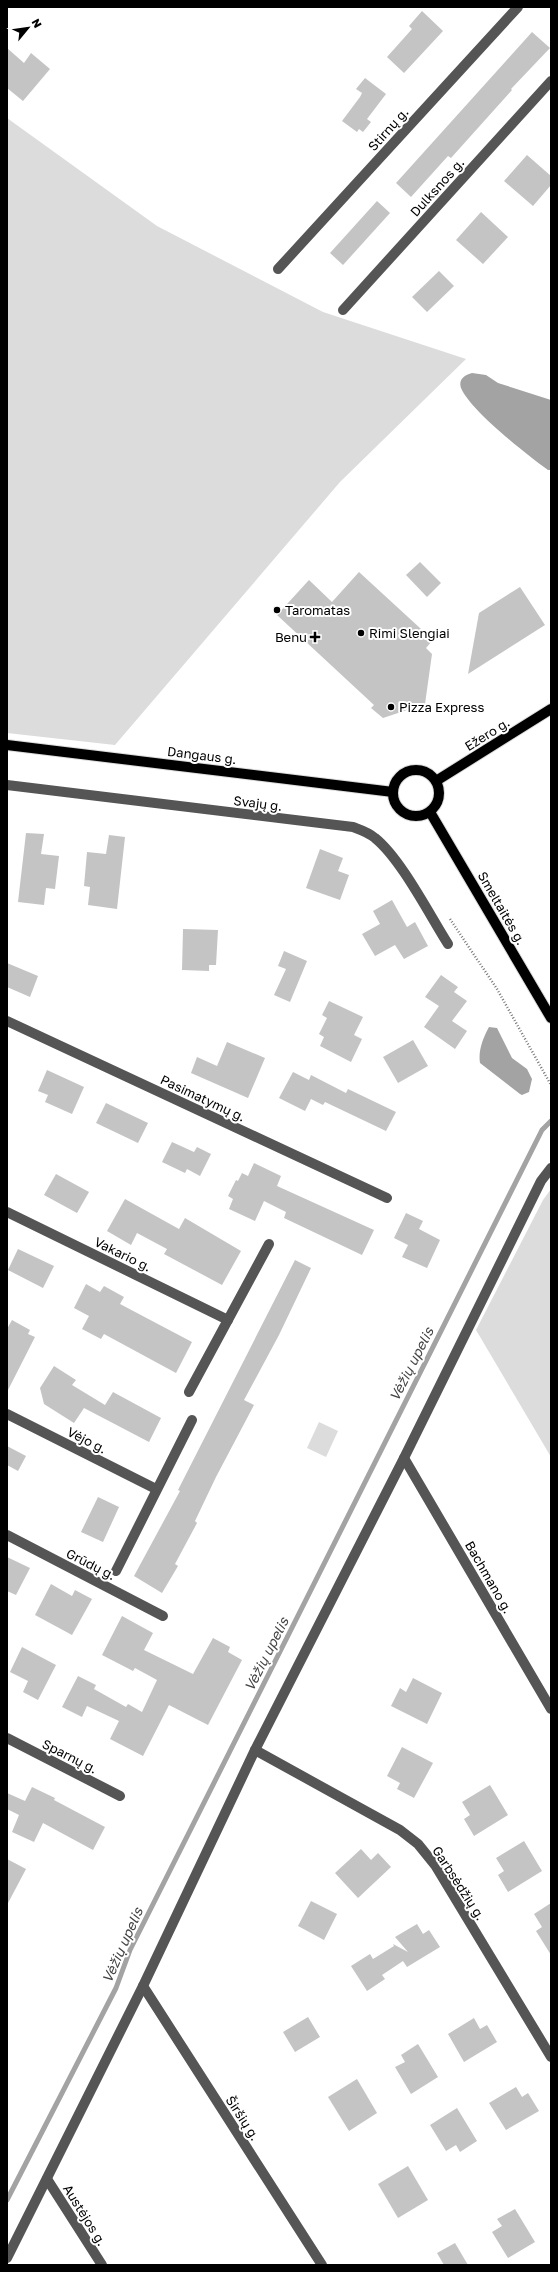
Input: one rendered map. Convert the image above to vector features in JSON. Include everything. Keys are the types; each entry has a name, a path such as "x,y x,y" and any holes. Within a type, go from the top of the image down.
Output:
{"main road":[{"name":"Ežero g.","path":"436,781 551,709"},
{"name":"Dangaus g.","path":"7,745 393,792"},
{"path":"415,770 427,773 436,781 439,798 430,812 414,816 405,813 399,808 394,800 393,792 400,777 415,770"},
{"name":"Smeltaitės g.","path":"430,812 551,1018"}],"street":[{"name":"Stirnų g.","path":"278,269 518,7"},
{"name":"Dulksnos g.","path":"343,310 551,81"},
{"name":"Svajų g.","path":"7,786 353,827 364,831 379,841 392,856 448,944"},
{"name":"Pasimatymų g.","path":"7,1021 387,1198"},
{"path":"7,2258 143,1986 255,1750 404,1458 541,1181 551,1168"},
{"name":"Vakario g.","path":"7,1212 228,1320"},
{"path":"189,1392 269,1244"},
{"name":"Vėjo g.","path":"7,1414 156,1489"},
{"path":"116,1571 192,1420"},
{"name":"Bachmano g.","path":"404,1458 551,1709"},
{"name":"Grūdų g.","path":"7,1535 163,1616"},
{"name":"Sparnų g.","path":"7,1738 120,1796"},
{"name":"Garbsėdžių g.","path":"255,1750 400,1830 418,1844 435,1865 551,2057"},
{"name":"Širšių g.","path":"143,1986 322,2265"},
{"name":"Austėjos g.","path":"47,2179 102,2265"}],"path":[{"path":"445,912 497,989 551,1085"}],"shaded area":[{"path":"7,118 157,226 323,312 466,359 340,482 115,745 7,733"},
{"path":"472,373 486,375 498,383 551,400 551,470 548,470 500,432 475,408 466,397 461,388 460,382 465,376"},
{"path":"489,1027 497,1028 512,1058 527,1069 532,1079 529,1092 522,1095 520,1094 480,1063 482,1045"},
{"path":"551,1189 551,1457 476,1330 543,1200"},
{"path":"319,1422 338,1431 326,1457 307,1448"}],"building":[{"path":"422,11 443,31 404,73 387,57 412,29 409,26"},
{"path":"532,32 550,48 511,89 512,90 451,158 448,156 411,197 396,183"},
{"path":"7,48 24,63 31,53 50,69 23,101 7,88"},
{"path":"365,78 386,94 367,119 371,122 363,132 359,129 357,132 342,121 360,97 362,93 356,89"},
{"path":"527,155 551,176 551,185 533,206 504,181"},
{"path":"377,201 390,213 343,265 330,253"},
{"path":"481,212 508,237 483,264 456,240"},
{"path":"439,271 454,286 427,312 412,297"},
{"path":"420,562 441,583 427,597 406,575"},
{"name":"Rimi Slengiai","path":"359,572 433,640 426,648 432,654 425,704 383,718 371,708 374,705 277,615 309,580 332,602"},
{"path":"520,587 545,625 468,674 479,613"},
{"path":"26,833 44,834 41,854 59,856 55,889 46,888 44,905 18,902"},
{"path":"109,835 125,837 117,909 88,905 90,887 84,886 87,852 106,854"},
{"path":"320,849 343,858 338,871 349,875 340,900 306,888"},
{"path":"392,900 407,927 415,922 428,946 404,959 395,945 375,956 362,934 380,924 373,911"},
{"path":"183,929 218,930 216,965 209,965 209,971 182,970"},
{"path":"284,951 307,961 290,1002 274,995 286,969 278,966"},
{"path":"7,963 38,976 30,997 7,987"},
{"path":"441,975 458,987 454,992 467,1001 452,1021 467,1031 455,1049 424,1027 439,1006 425,997"},
{"path":"329,1001 363,1017 354,1035 362,1039 351,1062 320,1046 324,1037 319,1034 327,1018 322,1015"},
{"path":"413,1040 428,1066 398,1083 383,1057"},
{"path":"227,1042 265,1058 248,1098 191,1073 197,1057 217,1066"},
{"path":"47,1070 84,1087 72,1114 45,1102 48,1095 38,1091"},
{"path":"293,1072 309,1080 311,1075 346,1093 348,1089 396,1112 386,1131 325,1102 323,1105 311,1099 305,1111 279,1098"},
{"path":"106,1103 148,1123 138,1143 96,1123"},
{"path":"172,1142 194,1152 197,1147 211,1154 200,1176 187,1169 185,1173 162,1162"},
{"path":"254,1163 281,1176 277,1186 374,1230 362,1255 284,1218 286,1212 264,1201 255,1221 229,1209 233,1199 228,1196 236,1180 238,1181 242,1173 248,1176"},
{"path":"56,1174 89,1192 77,1213 44,1195"},
{"path":"125,1199 179,1229 185,1218 241,1251 222,1285 164,1254 167,1249 137,1233 131,1245 107,1231"},
{"path":"406,1213 423,1221 419,1229 440,1240 427,1268 402,1257 408,1245 394,1238"},
{"path":"18,1249 54,1266 43,1288 8,1270"},
{"path":"295,1260 311,1268 279,1335 244,1400 254,1405 216,1477 195,1521 197,1523 175,1564 178,1566 162,1593 134,1576 180,1491 178,1490"},
{"path":"86,1284 100,1292 104,1286 124,1297 120,1304 192,1342 176,1373 104,1334 101,1339 82,1329 89,1316 74,1308"},
{"path":"12,1320 30,1330 28,1334 35,1337 7,1392 7,1329"},
{"path":"54,1366 76,1380 72,1385 105,1405 113,1392 161,1418 149,1442 84,1408 74,1423 44,1404 40,1388"},
{"path":"7,1446 26,1456 18,1471 7,1465"},
{"path":"98,1497 119,1507 103,1542 81,1532"},
{"path":"7,1557 30,1568 16,1595 7,1591"},
{"path":"51,1584 72,1596 75,1590 92,1599 72,1635 35,1615"},
{"path":"122,1616 153,1633 144,1650 193,1674 213,1638 230,1647 228,1652 242,1660 208,1725 169,1705 143,1756 110,1739 119,1721 87,1706 82,1717 62,1707 78,1676 96,1685 94,1689 126,1707 128,1704 142,1712 157,1680 135,1668 133,1671 102,1655"},
{"path":"22,1647 56,1665 38,1700 23,1692 28,1681 10,1672"},
{"path":"413,1678 442,1693 427,1724 391,1706 400,1688 406,1692"},
{"path":"402,1747 433,1763 414,1798 397,1789 400,1783 387,1776"},
{"path":"490,1785 508,1815 474,1836 464,1819 470,1815 462,1802"},
{"path":"32,1787 55,1798 54,1800 105,1827 93,1850 43,1823 34,1842 12,1832 19,1815 7,1809 7,1793 25,1801"},
{"path":"524,1841 542,1871 508,1892 498,1875 504,1871 496,1858"},
{"path":"361,1849 371,1860 378,1853 391,1867 358,1898 335,1873"},
{"path":"7,1859 26,1869 7,1905"},
{"path":"311,1901 337,1914 324,1940 298,1926"},
{"path":"551,1903 551,1955 536,1931 542,1927 534,1914"},
{"path":"417,1924 423,1934 429,1930 440,1947 407,1967 403,1961 382,1975 385,1979 367,1991 351,1966 370,1954 373,1959 394,1946 393,1944 408,1952 395,1937"},
{"path":"308,2017 320,2037 295,2052 283,2032"},
{"path":"474,2018 480,2029 487,2025 497,2042 464,2062 448,2034"},
{"path":"418,2044 438,2077 411,2094 395,2067 405,2062 401,2055"},
{"path":"357,2079 377,2113 349,2131 328,2097"},
{"path":"516,2087 522,2097 528,2093 539,2111 506,2130 489,2103"},
{"path":"457,2108 477,2141 460,2152 456,2145 446,2151 430,2125"},
{"path":"408,2166 428,2200 398,2218 378,2184"},
{"path":"515,2209 535,2242 508,2258 492,2232 502,2226 497,2219"},
{"path":"455,2243 468,2265 444,2265 437,2253"}],"waterway":[{"name":"Vėžių upelis","path":"7,2200 116,1988 130,1950 542,1130 551,1121"}],"place":[{"name":"Taromatas","path":"277,610"},
{"name":"Rimi Slengiai","path":"361,633"},
{"name":"Benu","path":"315,637"},
{"name":"Pizza Express","path":"391,707"}]}
